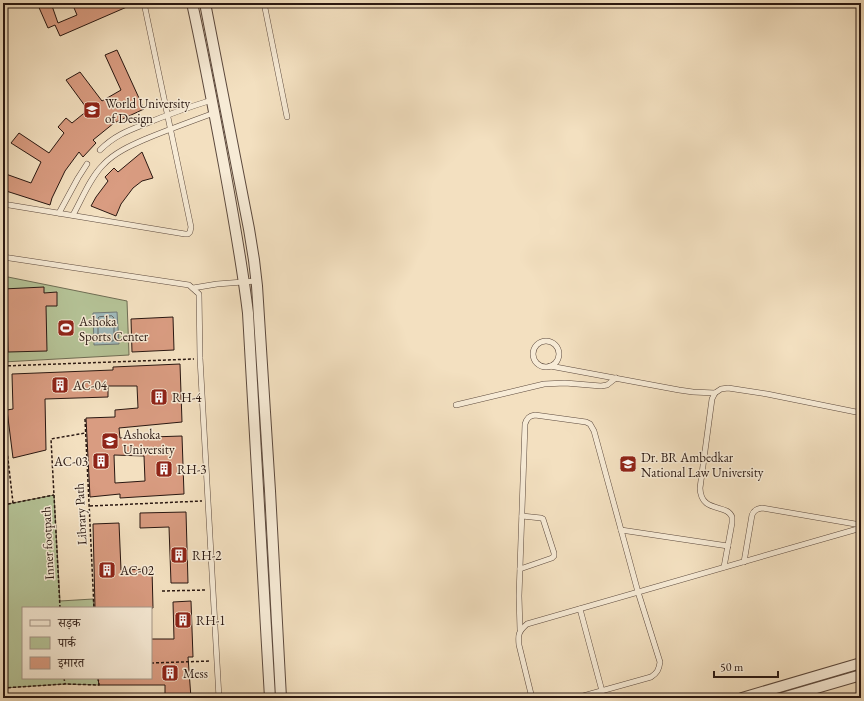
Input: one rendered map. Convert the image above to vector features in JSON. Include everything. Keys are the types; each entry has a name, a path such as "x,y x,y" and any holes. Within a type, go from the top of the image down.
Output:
{"street":[{"path":"192,3 234,219 248,313 270,698"},
{"path":"205,3 248,222 257,281 281,698"},
{"path":"742,698 861,663"},
{"path":"782,698 816,693 861,675"},
{"path":"815,677 816,693"}],"lane":[{"path":"3,204 185,234 190,232 144,3"},
{"path":"264,3 287,117"},
{"path":"100,150 108,142 119,135 167,115 212,100"},
{"path":"73,215 95,175 103,164 115,154 127,147 170,129 214,113"},
{"path":"59,213 87,164"},
{"path":"3,257 189,285 199,294 200,358 219,698"},
{"path":"193,288 217,284 257,281"},
{"path":"550,366 558,357 557,349 555,345 547,341 542,342 538,344 533,354 535,362 542,366 550,366 693,392 715,393"},
{"path":"456,404 544,384 564,383 601,386 607,385 616,378"},
{"path":"724,567 732,517 730,513 709,505 703,500 700,494 712,399 715,393 721,389 728,388 767,394 861,413"},
{"path":"532,698 518,637 520,630 519,608 525,424 527,418 535,415 586,422 590,424 594,431 638,592 660,662 659,669 656,674 651,677 576,698"},
{"path":"744,562 752,515 757,509 762,508 861,527"},
{"path":"520,569 554,556 543,519 522,516"},
{"path":"520,630 527,624 861,527"},
{"path":"621,530 728,546"},
{"path":"580,609 602,691"}],"path":[{"path":"3,366 200,358"},
{"path":"3,416 13,503"},
{"name":"Library Path","path":"85,419 94,607"},
{"path":"54,495 51,439 85,433"},
{"name":"Inner footpath","path":"3,505 54,495 60,607"},
{"path":"89,506 208,501"},
{"path":"162,591 213,590"},
{"path":"152,663 217,661"},
{"path":"64,679 65,684"},
{"path":"3,688 65,684 99,685 98,679"}],"green space":[{"name":"Ashoka Sports Center","path":"3,276 127,301 129,355 3,362"},
{"path":"54,495 60,601 93,599 94,607 22,607 22,679 98,679 99,685 65,684 3,688 3,505"}],"water":[{"path":"117,312 119,344 94,345 93,313"}],"building":[{"path":"37,3 51,3 58,23 77,15 72,3 96,3 97,6 106,3 136,3 60,36 55,25 48,28"},
{"path":"117,50 144,109 114,123 93,140 96,143 83,157 79,152 65,171 50,205 3,190 3,173 31,183 41,162 11,143 19,133 49,153 64,133 58,127 66,118 72,123 88,110 66,80 80,72 102,101 121,90 105,55"},
{"path":"142,152 153,178 142,181 133,188 121,204 116,216 91,206 108,181 105,177 114,168 118,172"},
{"path":"44,287 44,293 57,292 57,306 46,306 47,351 8,352 7,304 3,304 3,289"},
{"path":"173,317 174,350 132,352 131,319"},
{"path":"180,364 182,422 119,428 120,438 182,436 184,494 120,498 120,494 90,497 86,418 115,417 115,410 138,408 137,386 108,386 108,397 45,399 46,450 13,458 7,410 13,409 12,374 113,370 113,367","holes":["114,455 144,456 145,481 115,483"]},
{"name":"RH-2","path":"186,512 188,583 171,583 169,527 140,528 140,513"},
{"name":"AC-02","path":"119,523 121,570 152,569 153,608 95,607 93,524"},
{"path":"191,601 193,657 188,657 191,698 165,698 165,685 99,685 98,679 152,679 152,639 174,639 173,602"}],"place":[{"name":"World University of Design","path":"92,110"},
{"name":"Ashoka Sports Center","path":"66,328"},
{"name":"AC-04","path":"60,385"},
{"name":"RH-4","path":"159,397"},
{"name":"Ashoka University","path":"110,441"},
{"name":"AC-03","path":"101,461"},
{"name":"Dr. BR Ambedkar National Law University","path":"628,464"},
{"name":"RH-3","path":"164,469"},
{"name":"RH-2","path":"179,555"},
{"name":"AC-02","path":"107,570"},
{"name":"RH-1","path":"183,620"},
{"name":"Mess","path":"170,673"}]}
